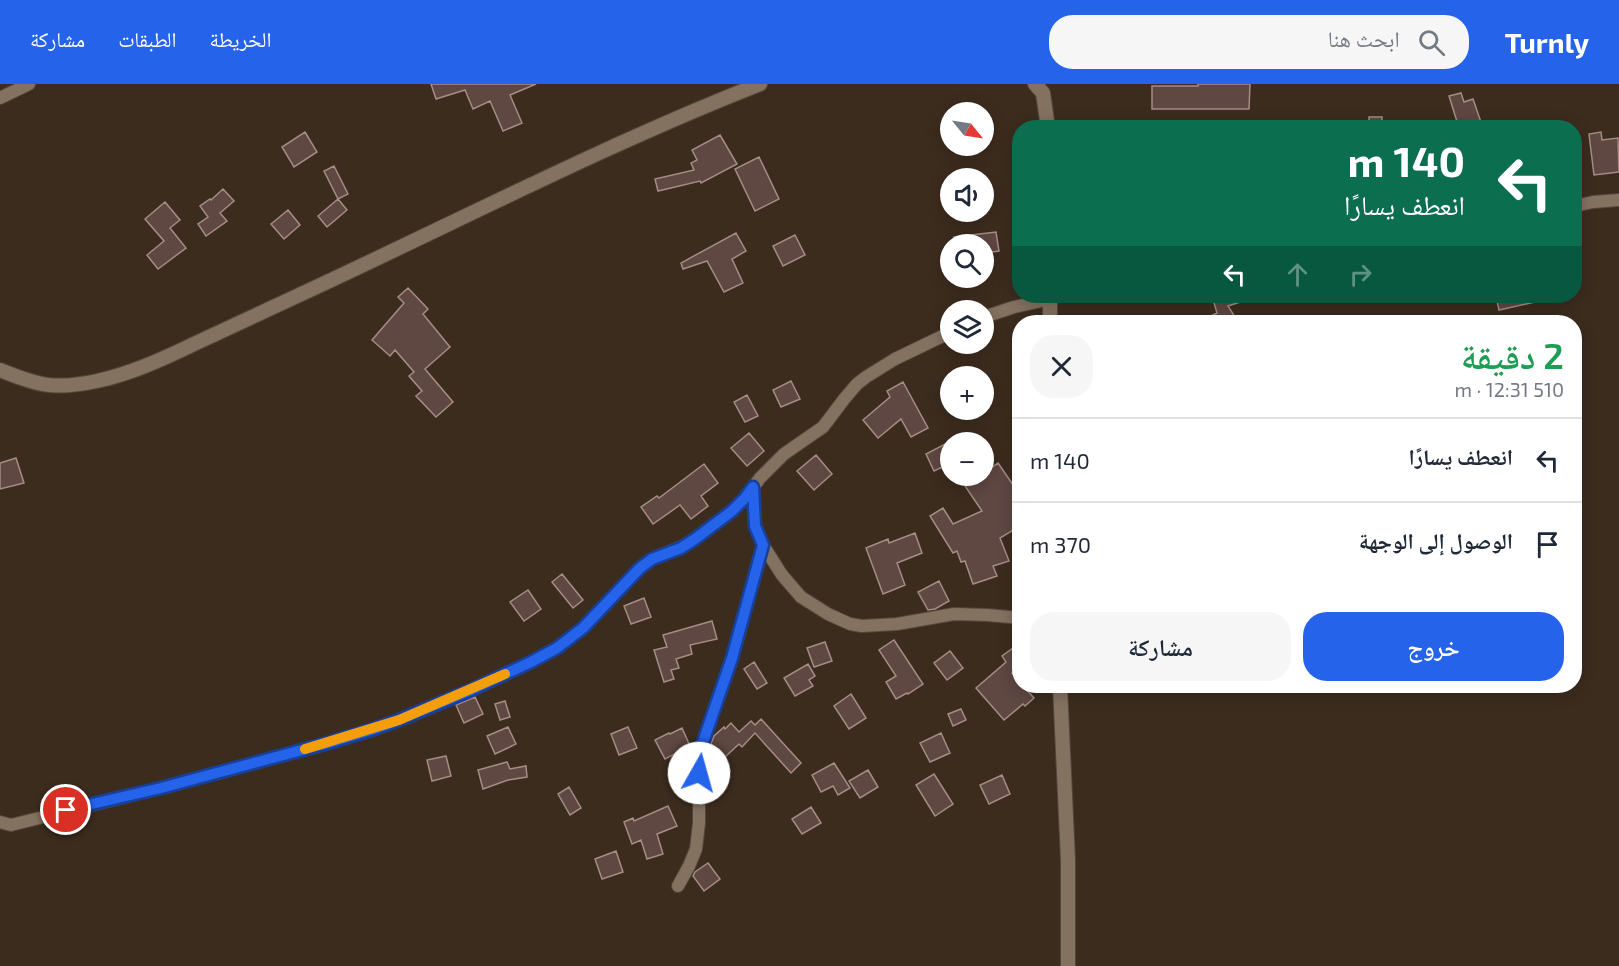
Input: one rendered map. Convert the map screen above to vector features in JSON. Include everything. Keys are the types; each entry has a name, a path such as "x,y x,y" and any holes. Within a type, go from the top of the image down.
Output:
{"street":[{"path":"0,98 29,84"},
{"path":"0,370 38,384 71,386 99,381 161,360 566,168 704,106 760,84"},
{"path":"1041,87 1047,120"},
{"path":"1582,204 1619,200"},
{"path":"994,314 1028,303"},
{"path":"0,822 11,825 328,743 399,720 531,662 571,639 640,568 652,559 681,548 732,511 784,454 823,427 857,384 895,359 940,338"},
{"path":"753,487 755,526 763,545 782,575 801,597 828,614 849,624 862,626 897,624 954,614 1012,617"},
{"path":"678,886 696,849 699,823 699,761 702,745 732,658 763,545"},
{"path":"1060,693 1068,860 1068,966"}],"building":[{"path":"431,84 536,84 510,95 522,123 503,131 490,101 473,109 465,90 436,99"},
{"path":"1198,84 1250,84 1249,109 1152,109 1152,86 1198,86"},
{"path":"1461,93 1464,102 1473,99 1480,120 1456,120 1449,96"},
{"path":"1369,117 1382,117 1382,120 1369,120"},
{"path":"305,132 317,152 294,167 282,147"},
{"path":"1601,132 1602,140 1618,138 1619,172 1594,175 1589,134"},
{"path":"720,135 737,164 701,183 700,181 658,191 655,179 694,170 691,163 697,160 692,150"},
{"path":"759,157 779,199 755,211 735,169"},
{"path":"334,166 348,194 338,199 324,171"},
{"path":"223,189 234,201 220,213 227,221 206,236 198,224 208,217 200,206"},
{"path":"338,199 347,210 327,227 318,216"},
{"path":"165,202 180,220 170,228 186,248 158,269 147,255 164,241 145,219"},
{"path":"288,210 300,225 284,239 271,224"},
{"path":"996,232 999,251 994,252 994,234 979,234"},
{"path":"736,233 746,251 732,259 743,283 724,292 707,261 683,269 681,263"},
{"path":"795,235 805,255 783,266 773,246"},
{"path":"408,288 428,309 423,314 450,347 425,369 453,402 436,417 416,396 422,391 409,376 414,372 395,350 390,356 372,340 404,303 398,297"},
{"path":"1214,303 1237,303 1228,306 1234,315 1213,315 1217,313"},
{"path":"1498,303 1530,303 1499,310"},
{"path":"791,381 800,399 781,407 773,390"},
{"path":"903,382 928,428 911,437 901,419 878,438 863,420 890,397 887,391"},
{"path":"747,395 758,416 745,422 734,402"},
{"path":"749,433 764,451 747,466 731,448"},
{"path":"940,447 940,468 934,471 926,454"},
{"path":"816,455 832,474 814,490 797,471"},
{"path":"16,458 24,483 0,489 0,463"},
{"path":"998,463 1012,483 1012,531 1000,538 1009,561 993,566 997,576 973,584 965,561 961,562 957,551 953,553 930,516 943,508 953,524 982,511 965,486 994,486 994,466"},
{"path":"704,464 718,483 701,496 708,506 691,519 680,505 653,524 641,507 657,496 659,498"},
{"path":"915,533 922,553 897,563 905,585 883,594 866,548 888,539 889,543"},
{"path":"562,574 583,600 573,608 552,582"},
{"path":"939,581 949,601 935,609 928,610 918,592"},
{"path":"528,590 541,609 524,621 510,602"},
{"path":"644,598 651,617 631,624 624,606"},
{"path":"712,621 717,639 690,645 692,654 676,659 679,668 671,670 674,679 664,682 654,650 667,647 663,635"},
{"path":"894,640 923,684 896,699 886,682 896,676 879,650"},
{"path":"825,642 832,661 814,667 807,648"},
{"path":"1012,649 1012,693 1029,693 1034,698 1004,720 976,688 1006,662 1002,656"},
{"path":"950,651 963,668 947,680 934,663"},
{"path":"754,662 767,683 757,689 744,669"},
{"path":"808,664 815,676 809,680 813,686 795,696 784,678"},
{"path":"851,694 866,718 849,729 834,706"},
{"path":"475,697 483,714 464,723 456,705"},
{"path":"505,701 510,717 500,720 495,704"},
{"path":"961,709 966,720 953,726 948,714"},
{"path":"761,719 801,763 791,773 755,733 742,747 739,744 724,758 711,744 714,736 731,723 739,732 751,721 755,725"},
{"path":"508,727 516,744 495,754 487,736"},
{"path":"628,727 637,748 619,755 611,734"},
{"path":"682,728 690,746 665,759 655,740"},
{"path":"941,733 950,753 930,762 920,743"},
{"path":"446,756 451,776 432,781 427,760"},
{"path":"507,762 510,769 526,766 527,777 508,780 483,789 478,770"},
{"path":"834,763 850,788 838,795 833,786 821,792 812,775"},
{"path":"868,770 878,787 860,798 849,781"},
{"path":"934,774 953,804 935,816 916,785"},
{"path":"1002,775 1010,794 989,804 980,785"},
{"path":"569,787 581,808 570,815 558,794"},
{"path":"668,806 677,826 657,834 663,854 647,859 641,840 632,844 624,822 633,818 634,821"},
{"path":"811,807 821,823 802,834 792,819"},
{"path":"616,851 623,872 602,879 595,859"},
{"path":"708,863 720,879 704,891 693,876"}],"slow traffic":[{"path":"305,749 399,720 505,674"}],"route":[{"path":"66,810 161,788 374,729 469,691 531,662 571,639 640,568 652,559 681,548 719,522 745,498 753,487 755,526 763,545 732,658 702,745 699,773"}]}
